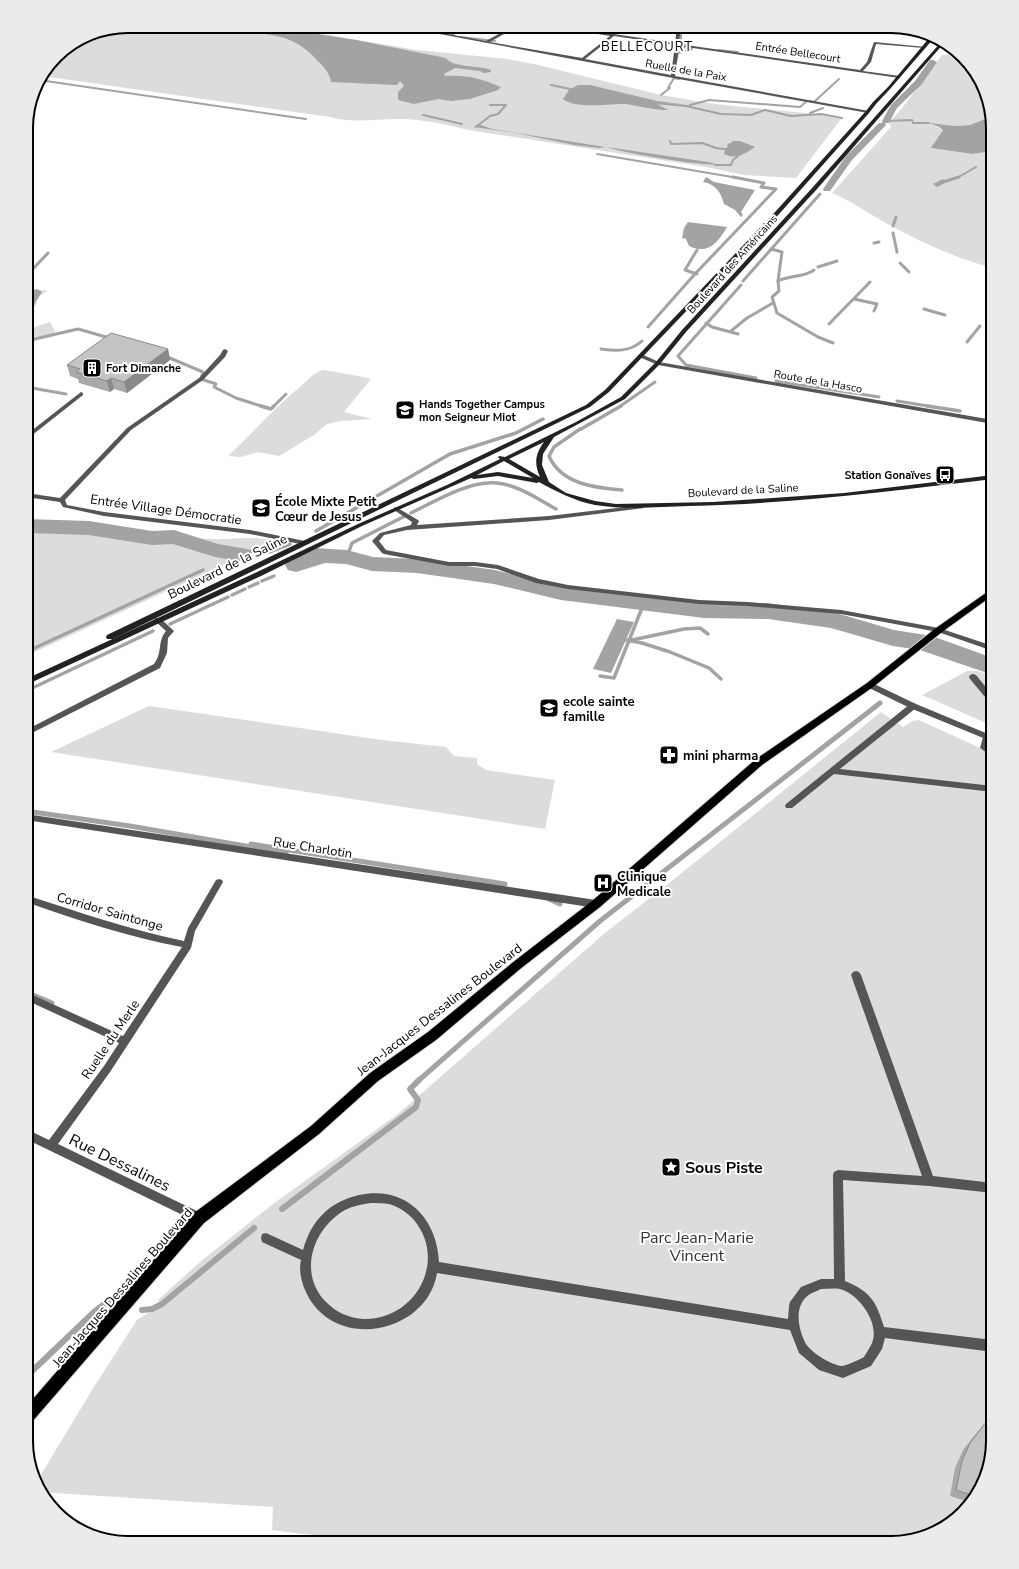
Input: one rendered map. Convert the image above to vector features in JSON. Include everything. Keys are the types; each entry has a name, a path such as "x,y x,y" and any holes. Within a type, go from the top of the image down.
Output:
{"main road":[{"name":"Boulevard des Américains","path":"494,452 588,406 607,392 782,208 868,112 874,103 890,88 929,41"},
{"name":"Boulevard des Américains","path":"503,459 595,414 623,398 658,363 684,331 815,188 938,47"},
{"path":"546,484 538,465 538,454 557,433"},
{"name":"Boulevard de la Saline","path":"33,679 259,574 305,546 494,452 503,459 564,494 594,503 616,506 713,504 844,495 986,478"},
{"name":"Boulevard de la Saline","path":"33,674 255,567 396,509 503,459"},
{"path":"448,486 483,475 498,474 546,484"},
{"path":"939,630 986,596"},
{"name":"Jean-Jacques Dessalines Boulevard","path":"33,1410 199,1218 315,1130 374,1077 432,1036 516,966 596,904 759,762 870,685 939,630"}],"street":[{"name":"Ruelle de la Paix","path":"437,33 868,112"},
{"path":"487,42 503,33"},
{"name":"Entrée Bellecourt","path":"594,33 742,53 899,77"},
{"path":"673,77 678,33"},
{"path":"582,60 612,36"},
{"path":"861,71 869,62 875,43 924,47"},
{"path":"62,500 129,429 201,379 225,352"},
{"name":"Route de la Hasco","path":"641,356 658,363 986,421"},
{"path":"33,432 81,394"},
{"name":"Entrée Village Démocratie","path":"33,496 62,500 65,506 104,514 250,532 305,546"},
{"path":"402,528 549,518 645,506"},
{"path":"396,509 416,521 413,526 382,534 375,541 384,552 448,564 475,564 498,567 538,581 568,587 699,602 748,604 841,612 939,630 986,647"},
{"path":"33,729 157,666 162,660 165,650 164,638 170,631 158,620"},
{"path":"972,677 986,693"},
{"path":"870,685 913,706 986,736"},
{"path":"789,806 913,706"},
{"path":"832,771 986,788"},
{"name":"Rue Charlotin","path":"33,818 596,904"},
{"name":"Ruelle du Merle","path":"50,1146 107,1069 188,944 191,931 219,882"},
{"name":"Corridor Saintonge","path":"33,901 76,916 166,941 188,944"},
{"path":"856,975 929,1181"},
{"path":"33,999 124,1041"},
{"name":"Rue Dessalines","path":"33,1138 199,1218"},
{"path":"840,1284 838,1175 929,1181 986,1187"},
{"path":"371,1198 389,1199 405,1205 419,1216 428,1231 434,1248 434,1267 426,1289 410,1308 389,1320 366,1325 343,1320 326,1310 313,1295 306,1277 306,1257 311,1238 322,1222 336,1210 353,1201 371,1198"},
{"path":"266,1238 306,1257"},
{"path":"434,1267 793,1325"},
{"path":"821,1284 840,1284 853,1290 864,1298 873,1310 880,1332 878,1345 867,1362 843,1372 823,1366 803,1349 793,1325 794,1306 805,1291 821,1284"},
{"path":"880,1332 986,1345"},
{"path":"33,1403 37,1406"}],"green space":[{"path":"122,33 316,33 417,50 508,59 661,95 715,104 815,114 841,119 796,178 744,175 706,167 469,130 420,120 349,120 48,77 61,61 75,49 92,40"},
{"path":"951,54 966,70 979,92 983,104 985,119 970,125 955,126 931,124 943,130 932,148 971,154 986,152 986,266 951,254 925,243 832,193 891,127 889,123 903,107 942,55"},
{"path":"33,289 48,291 39,296 36,301 37,303 33,309"},
{"path":"50,322 57,335 33,341 33,328"},
{"path":"323,370 371,379 344,412 372,419 340,421 327,424 314,435 279,456 258,452 241,457 228,456 290,395 313,375"},
{"path":"33,533 211,539 259,538 275,541 33,653"},
{"path":"967,671 978,671 986,674 986,723 922,695"},
{"path":"149,706 382,740 446,747 454,756 477,758 477,764 486,770 555,780 545,829 51,752"},
{"name":"Parc Jean-Marie Vincent","path":"881,712 903,727 912,721 919,720 986,752 986,1441 983,1465 979,1477 966,1499 958,1508 949,1516 927,1529 915,1533 891,1536 319,1536 272,1530 273,1507 49,1493 40,1476 97,1382 137,1320 162,1304 158,1300 200,1262 273,1204 398,1114 605,933"}],"shaded area":[{"path":"259,33 311,33 356,40 446,58 449,61 460,65 486,68 491,70 491,72 484,73 480,71 455,68 444,74 445,76 474,78 501,87 498,90 470,99 451,101 438,99 414,104 398,100 398,92 404,86 400,81 397,85 331,82 327,72 305,49 285,38"},
{"path":"578,85 590,85 657,101 688,105 657,104 668,110 663,110 626,104 585,105 576,104 563,99 569,90"},
{"path":"985,119 986,152 972,154 931,148 943,130 929,123 955,126 970,125"},
{"path":"478,124 492,129 605,147 599,148 574,145 516,133 474,127"},
{"path":"733,141 740,141 755,147 744,154 736,156 728,156 724,154 725,149 728,146 727,144"},
{"path":"607,147 720,165 670,160 630,153"},
{"path":"706,177 714,182 755,190 741,212 743,215 741,217 735,210 724,204 717,189 703,182"},
{"path":"688,222 727,227 720,238 712,246 702,249 689,246 686,239 682,238 684,228"},
{"path":"617,619 634,622 611,673 593,669"}],"building":[{"path":"111,333 168,349 124,382 111,378 107,381 76,372 80,369 67,365"},
{"path":"986,1422 986,1441 983,1465 979,1477 969,1494 956,1490 962,1461 970,1443"}],"waterway":[{"path":"448,33 454,35"},
{"path":"681,33 681,43 687,46"},
{"path":"461,37 495,41"},
{"path":"676,62 678,53 692,49 678,46"},
{"path":"718,50 738,52"},
{"path":"886,121 894,107 919,82 933,62"},
{"path":"661,95 670,88 668,88 674,78 679,79"},
{"path":"810,101 814,102 839,79"},
{"path":"46,81 306,119"},
{"path":"551,85 575,90"},
{"path":"690,105 709,100 800,107 807,101"},
{"path":"655,103 686,106 721,114 751,115 765,110 791,116 821,114 842,118"},
{"path":"476,127 490,116 498,114 506,105 490,105"},
{"path":"810,113 823,108"},
{"path":"423,115 462,124"},
{"path":"880,125 886,121 912,120 913,123 929,123"},
{"path":"827,189 849,158 882,125"},
{"path":"670,141 671,144 702,143 716,148 725,149"},
{"path":"597,154 738,178"},
{"path":"715,165 731,165 733,160 738,156"},
{"path":"958,177 976,167"},
{"path":"695,273 776,189 761,187 764,183 733,177"},
{"path":"943,182 958,177"},
{"path":"937,184 943,182"},
{"path":"771,249 820,194"},
{"path":"893,226 896,217"},
{"path":"893,233 897,252"},
{"path":"874,243 879,242"},
{"path":"743,281 771,249"},
{"path":"771,249 782,252 778,281"},
{"path":"695,273 685,270 697,250"},
{"path":"33,269 48,253"},
{"path":"818,267 837,261"},
{"path":"900,263 909,272"},
{"path":"778,281 810,273 814,270"},
{"path":"648,327 695,273"},
{"path":"778,281 779,291 772,297 777,313 818,337 833,343"},
{"path":"829,324 870,282"},
{"path":"707,324 741,285"},
{"path":"33,296 37,292"},
{"path":"854,299 877,304 874,311"},
{"path":"731,331 747,318 773,303"},
{"path":"924,309 945,315"},
{"path":"707,324 712,327 738,334"},
{"path":"707,324 678,356 686,365 756,378"},
{"path":"967,342 980,326"},
{"path":"33,339 78,329 113,339"},
{"path":"601,349 623,350 633,347 642,341"},
{"path":"165,356 203,372 201,379 216,384 214,387 236,398 264,407"},
{"path":"776,381 879,397"},
{"path":"619,407 655,382"},
{"path":"33,388 66,394"},
{"path":"261,406 271,409 286,394"},
{"path":"897,401 934,407"},
{"path":"581,429 621,406"},
{"path":"927,406 960,411"},
{"path":"316,531 450,454 516,433 543,419"},
{"path":"580,429 554,447 549,456 554,465 570,479 580,483 601,488 622,490"},
{"path":"411,513 453,492 487,483 513,486 556,509"},
{"path":"347,557 352,543 405,516"},
{"path":"33,526 89,528 152,538 174,537 215,550 239,554"},
{"path":"215,550 269,552 290,544"},
{"path":"315,555 347,557 372,564 417,566 495,577 561,593 704,610 768,611 833,620 893,638 923,642 986,664"},
{"path":"296,565 311,558 323,556"},
{"path":"33,649 203,570"},
{"path":"262,581 274,576"},
{"path":"249,587 258,583"},
{"path":"232,595 245,589"},
{"path":"170,624 228,597"},
{"path":"629,641 642,608 639,602"},
{"path":"632,640 684,629 700,628 708,634"},
{"path":"33,688 153,631"},
{"path":"600,676 614,678 629,641"},
{"path":"629,641 670,652 709,668 721,679"},
{"path":"418,1081 600,921 880,703"},
{"path":"33,812 130,826 286,853"},
{"path":"251,844 505,884"},
{"path":"549,899 560,904"},
{"path":"33,995 52,1003"},
{"path":"282,1209 416,1107 418,1100 410,1089 418,1081"},
{"path":"142,1310 152,1309 162,1304 254,1228"},
{"path":"33,1370 94,1312 107,1302 120,1300"}],"place":[{"name":"Fort Dimanche","path":"92,368"},
{"name":"Hands Together Campus mon Seigneur Miot","path":"405,410"},
{"name":"Station Gonaïves","path":"945,475"},
{"name":"École Mixte Petit Cœur de Jesus","path":"261,508"},
{"name":"ecole sainte famille","path":"549,708"},
{"name":"mini pharma","path":"669,755"},
{"name":"Clinique Medicale","path":"603,883"},
{"name":"Sous Piste","path":"671,1167"}],"district":[{"name":"BELLECOURT","path":"647,46"}]}
